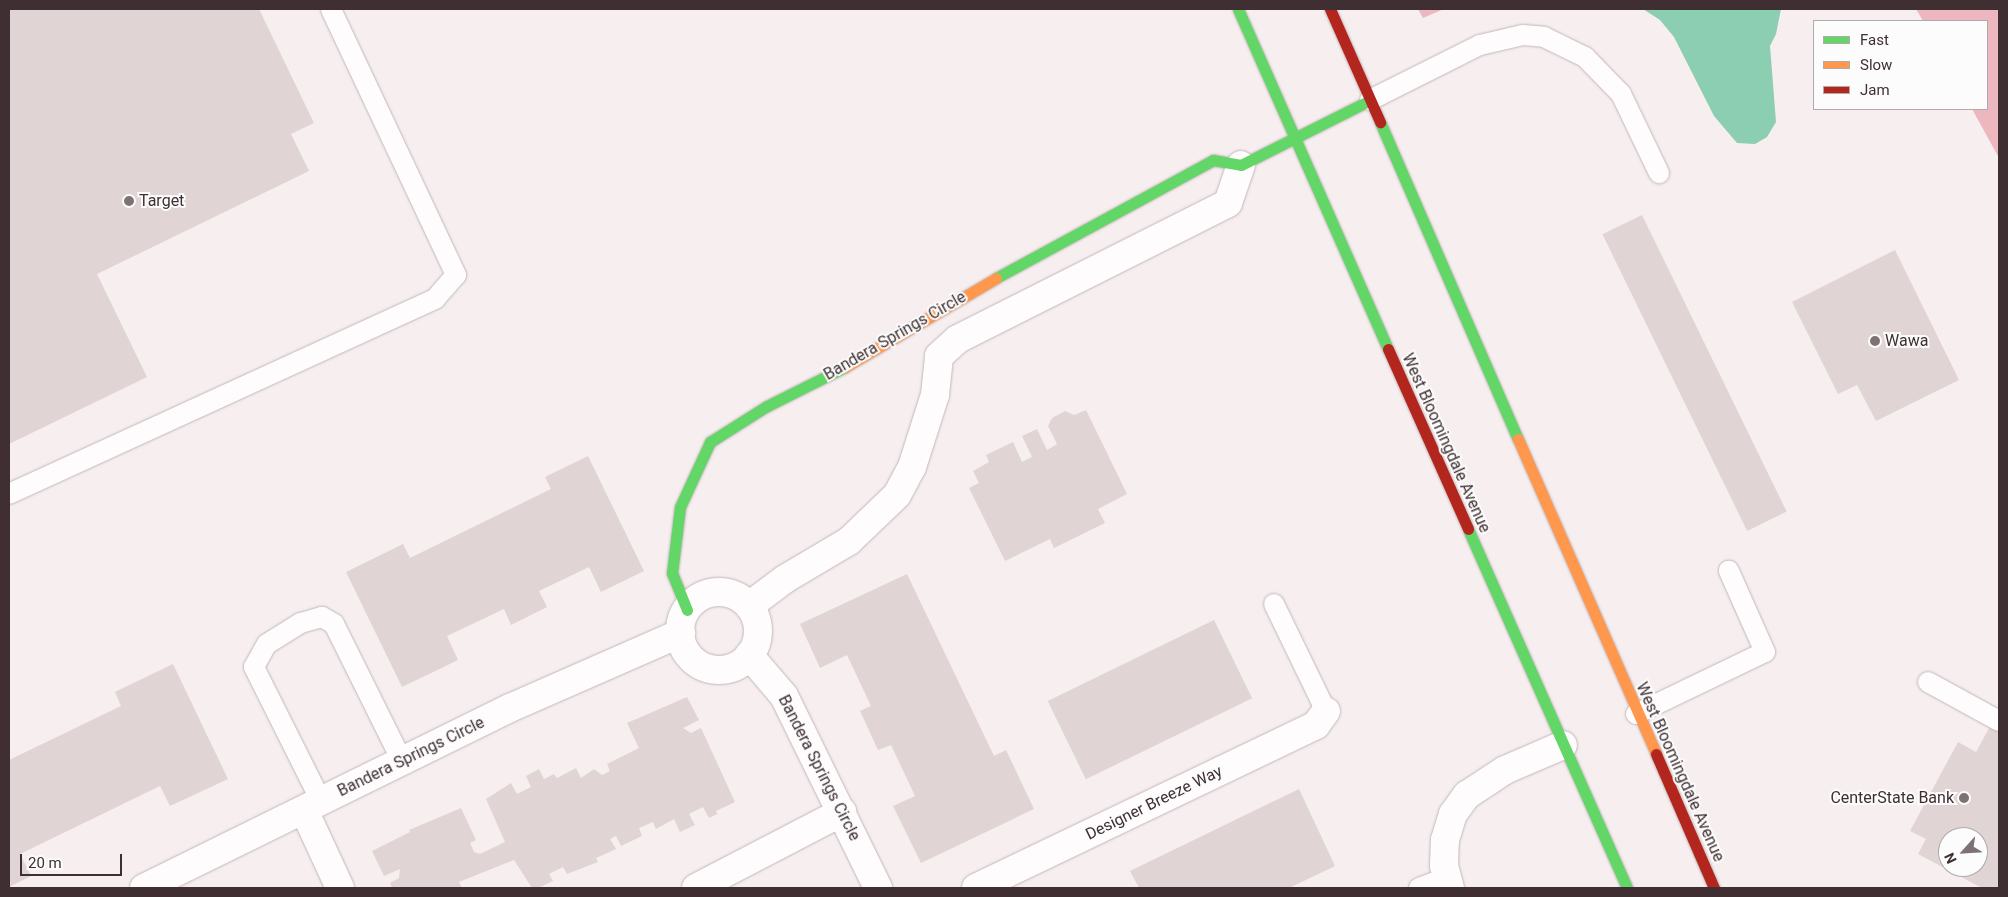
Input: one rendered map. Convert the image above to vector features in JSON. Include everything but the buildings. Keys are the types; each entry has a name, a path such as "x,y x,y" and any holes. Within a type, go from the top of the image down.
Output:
{"main road":[{"name":"West Bloomingdale Avenue","path":"1238,9 1627,888"},
{"name":"West Bloomingdale Avenue","path":"1330,9 1636,714 1714,888"},
{"path":"1241,165 1370,100"},
{"name":"Bandera Springs Circle","path":"684,621 672,573 680,506 710,442 766,406 854,363 943,307 1213,160 1241,165"}],"street":[{"name":"Bandera Springs Circle","path":"749,606 785,579 849,542 897,495 912,466 935,395 939,356 952,344 1050,291 1228,203 1241,165"},
{"path":"718,592 731,594 749,606 757,619 758,632 749,655 728,669 702,665 691,658 684,621 706,594 718,592"},
{"name":"Bandera Springs Circle","path":"144,888 684,621"},
{"name":"Bandera Springs Circle","path":"749,655 784,696 878,888"},
{"name":"Designer Breeze Way","path":"976,888 1316,725 1326,711"},
{"path":"1449,882 1444,866 1445,840 1453,814 1467,795 1505,770 1563,745"},
{"path":"313,805 340,888"},
{"path":"696,888 842,812"}],"lane":[{"path":"9,494 435,299 456,276 330,9"},
{"path":"1370,100 1480,45 1524,35 1544,37 1585,57 1604,74 1621,94 1658,173"},
{"path":"1636,714 1765,652 1729,571"},
{"path":"1274,604 1326,711"},
{"path":"313,805 254,667 267,644 301,623 322,617 334,624 402,761"},
{"path":"1928,682 1999,721"},
{"path":"1419,888 1449,882"}],"shaded area":[{"path":"1418,9 1444,9 1423,18"},
{"path":"1643,9 1781,9 1776,34 1770,46 1776,122 1767,137 1755,144 1737,143 1714,116 1674,37 1660,20"},
{"path":"1916,9 1999,9 1999,158 1973,110 1988,110 1988,20 1922,20"}],"traffic: fast":[{"path":"1238,9 1388,349"},
{"path":"996,278 1213,160 1241,165 1370,100"},
{"path":"1380,122 1518,439"},
{"path":"687,610 672,573 680,507 710,442 767,406 845,367"},
{"path":"1468,529 1627,888"}],"traffic: slow":[{"path":"845,367 996,278"},
{"path":"1518,439 1656,754"}],"traffic: jam":[{"path":"1330,9 1380,122"},
{"path":"1388,349 1468,529"},
{"path":"1656,754 1714,888"}],"place":[{"name":"Target","path":"129,201"},
{"name":"Wawa","path":"1875,341"},
{"name":"CenterState Bank","path":"1964,798"}]}
